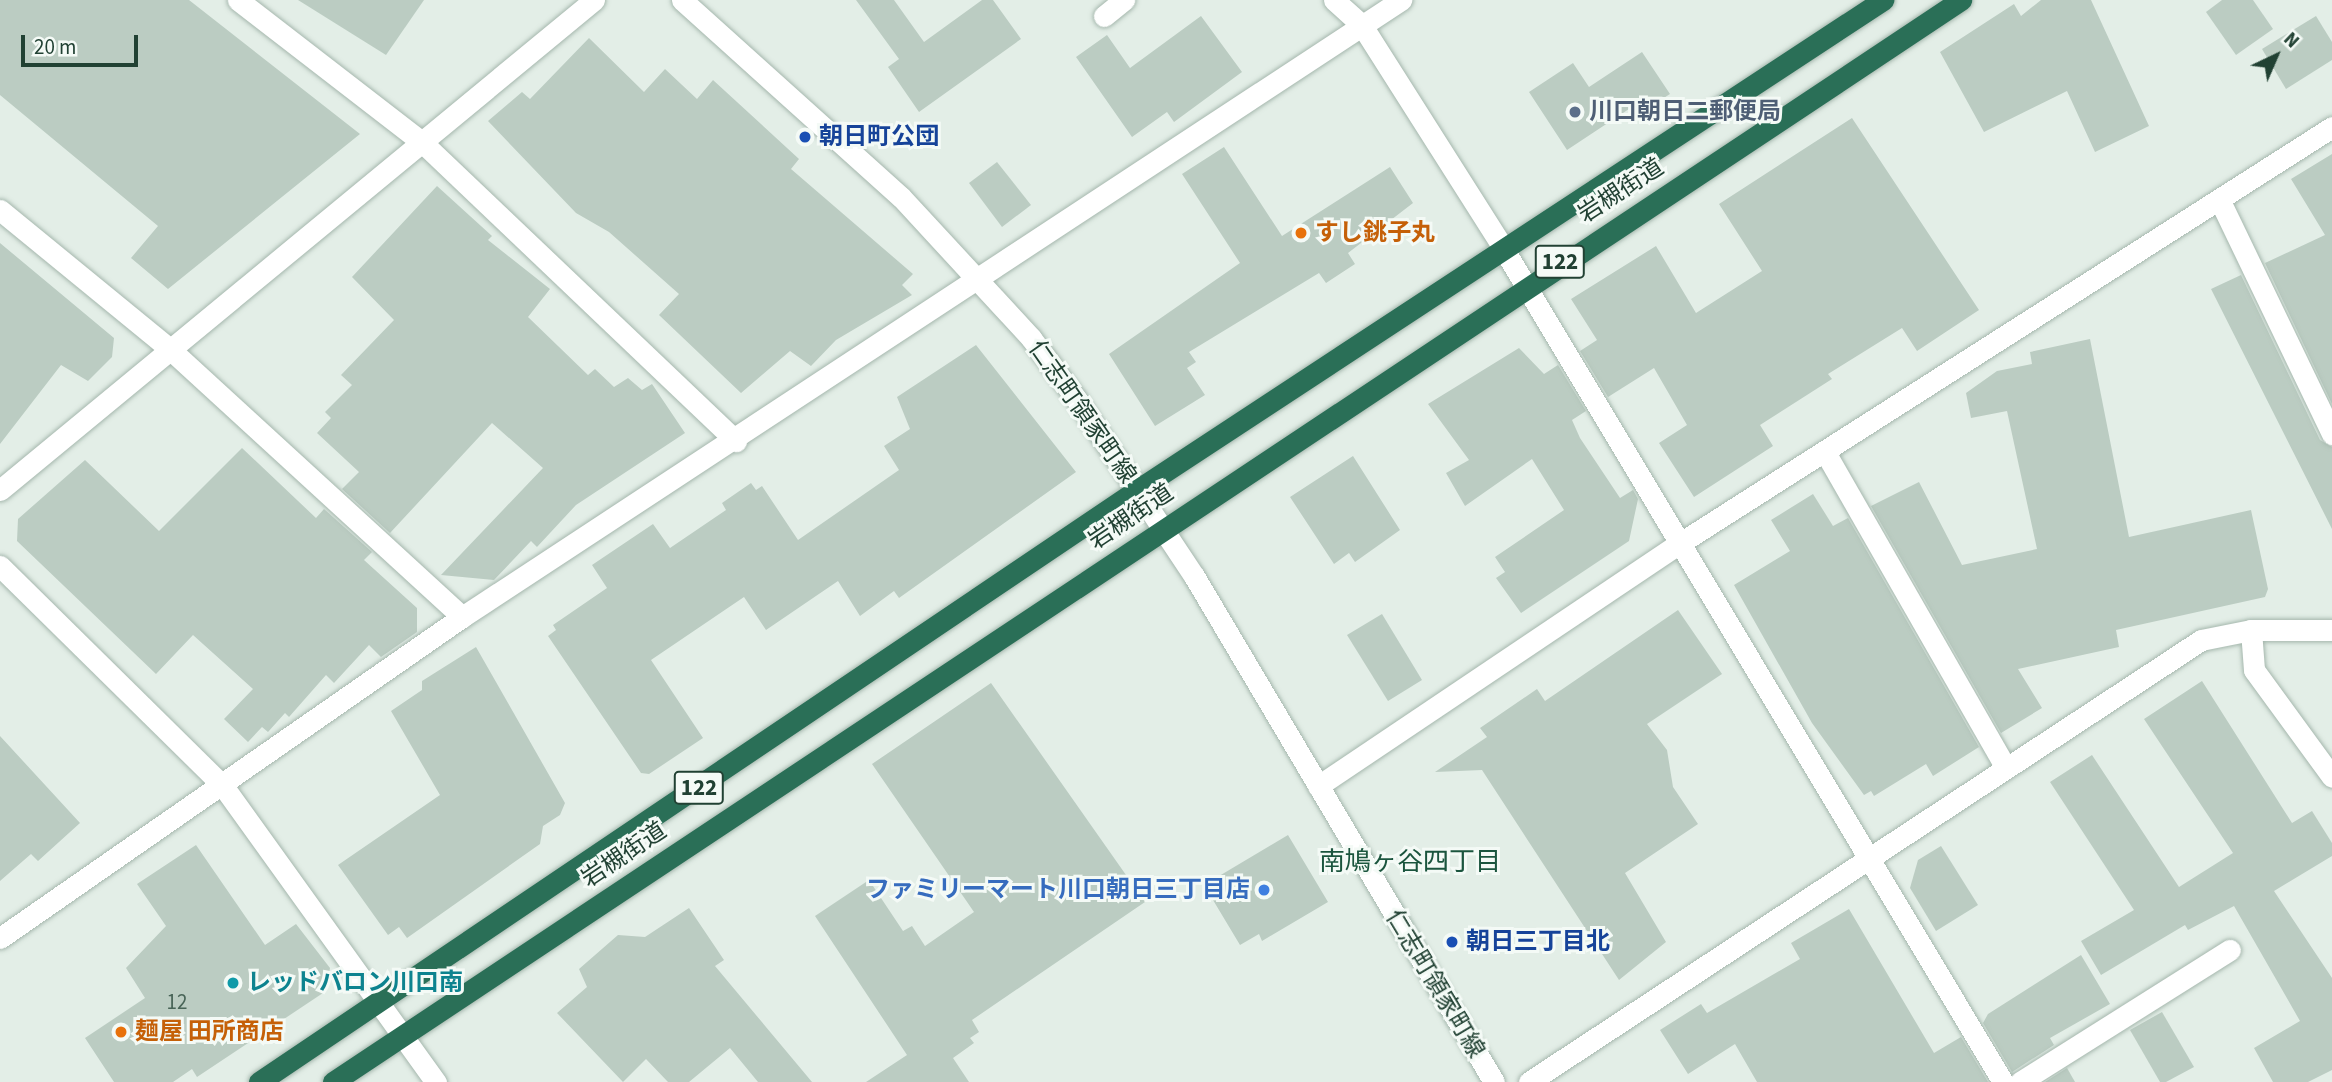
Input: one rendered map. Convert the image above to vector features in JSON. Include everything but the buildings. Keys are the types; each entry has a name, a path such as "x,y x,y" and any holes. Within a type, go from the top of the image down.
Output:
{"highway":[{"name":"岩槻街道","path":"259,1082 1137,490 1883,0"},
{"name":"岩槻街道","path":"333,1082 1523,287 1961,0"}],"street":[{"path":"238,0 424,144 736,442"},
{"path":"0,490 424,144 594,0"},
{"name":"仁志町領家町線","path":"682,0 817,115 981,281 1062,379 1161,528 1494,1082"},
{"path":"1104,16 1124,0"},
{"path":"1334,0 1361,24 1503,248 1523,287 1677,545 2003,1082"},
{"path":"0,938 223,786 462,617 736,442 981,281 1361,24 1401,0"},
{"path":"1318,786 1677,545 2220,201 2332,127"},
{"path":"2220,201 2332,434"},
{"path":"0,210 171,350 462,617"},
{"path":"1825,452 2006,768"},
{"path":"0,566 223,786 406,1032 436,1082"},
{"path":"2251,630 2254,670 2332,777"},
{"path":"1530,1082 2201,640 2251,630 2332,630"},
{"path":"2020,1082 2230,950"}],"place":[{"name":"川口朝日二郵便局","path":"1575,112"},
{"name":"朝日町公団","path":"805,137"},
{"name":"すし銚子丸","path":"1301,233"},
{"name":"ファミリーマート川口朝日三丁目店","path":"1264,890"},
{"name":"朝日三丁目北","path":"1452,942"},
{"name":"レッドバロン川口南","path":"233,983"},
{"name":"麺屋 田所商店","path":"121,1032"}],"district":[{"name":"南鳩ヶ谷四丁目","path":"1410,862"}]}
